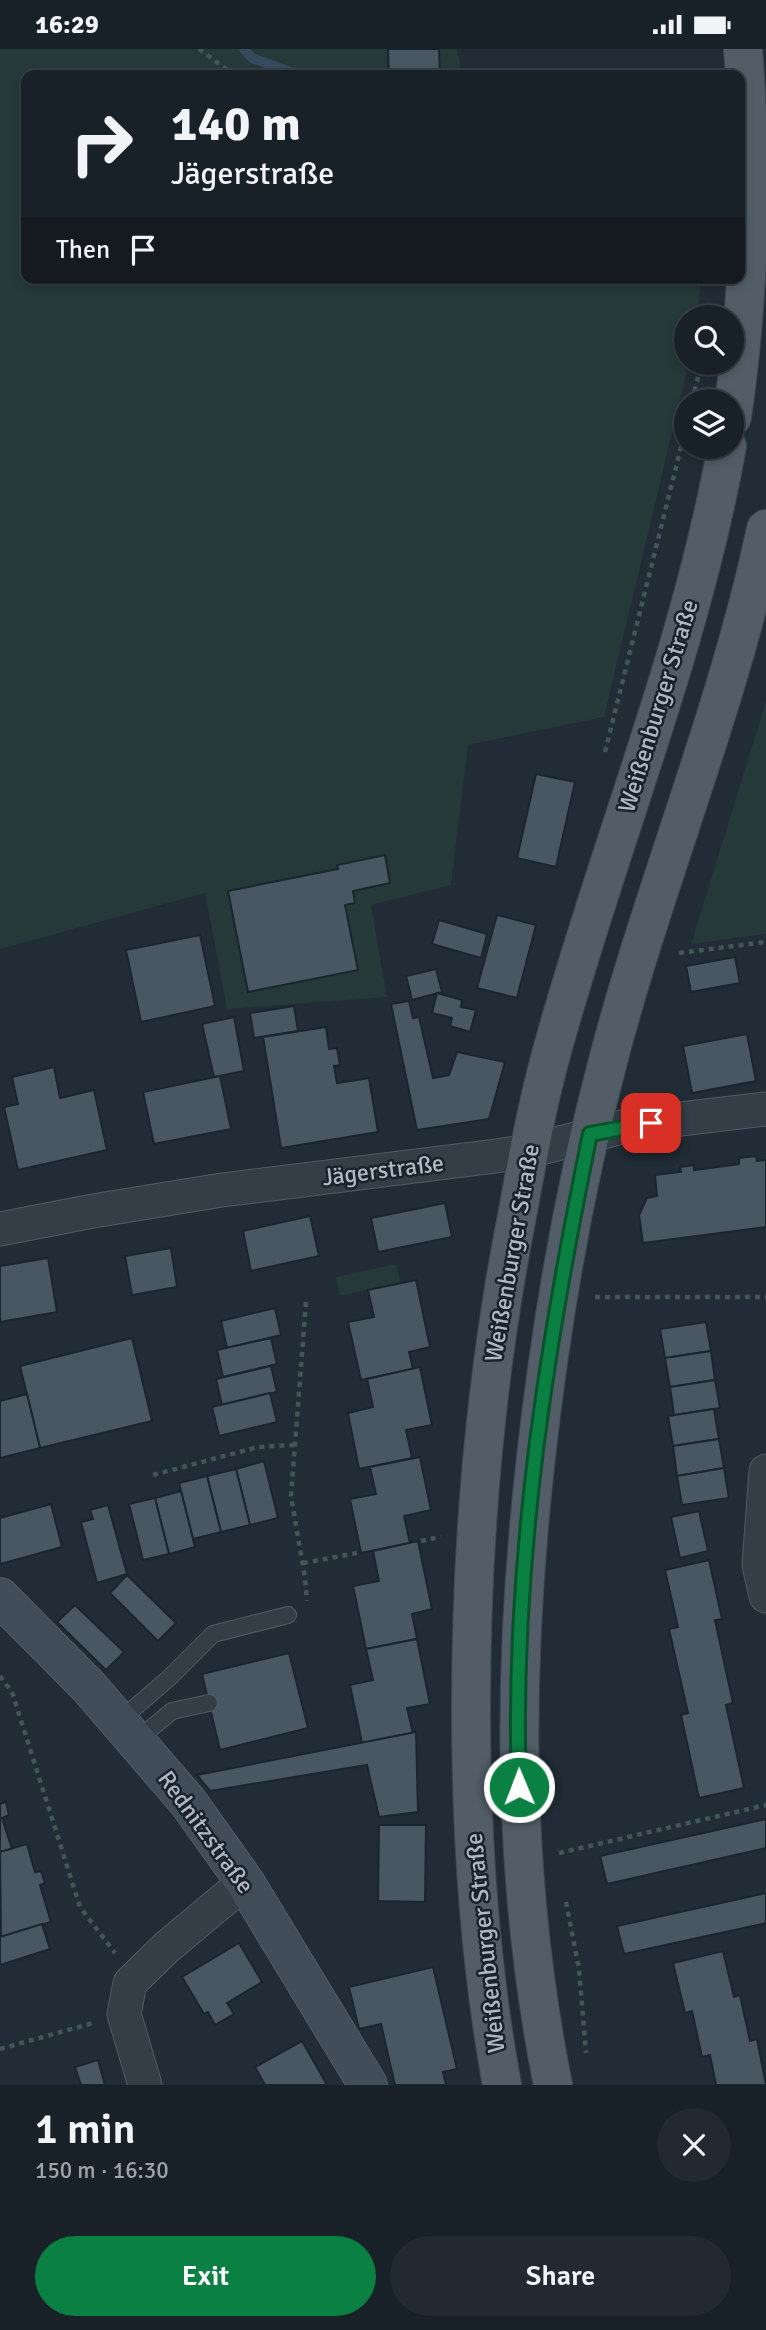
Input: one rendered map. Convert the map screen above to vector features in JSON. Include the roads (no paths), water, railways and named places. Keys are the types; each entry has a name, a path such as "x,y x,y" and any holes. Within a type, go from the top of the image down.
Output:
{"main road":[{"path":"743,49 745,70"},
{"path":"736,389 743,331 749,227 749,129 745,76"},
{"name":"Weißenburger Straße","path":"502,2085 486,1990 475,1884 471,1769 471,1636 477,1517 488,1396 529,1151 551,1054 685,625 709,534 724,459"},
{"name":"Weißenburger Straße","path":"553,2085 537,1997 523,1871 518,1765 520,1642 531,1499 546,1373 565,1257 608,1059 733,661 766,529"},
{"name":"Rednitzstraße","path":"3,1604 128,1731 188,1802 245,1882 368,2085"}],"street":[{"name":"Jägerstraße","path":"0,1229 222,1190 529,1151 630,1125 766,1109"},
{"path":"766,1471 759,1565 766,1596"},
{"path":"145,2085 124,2014 131,1983 134,1977 167,1947 245,1882"}],"lane":[{"path":"128,1731 169,1679 213,1635 288,1615"},
{"path":"128,1731 172,1711 209,1703"}],"waterway":[{"path":"244,49 252,58 285,70"}]}
